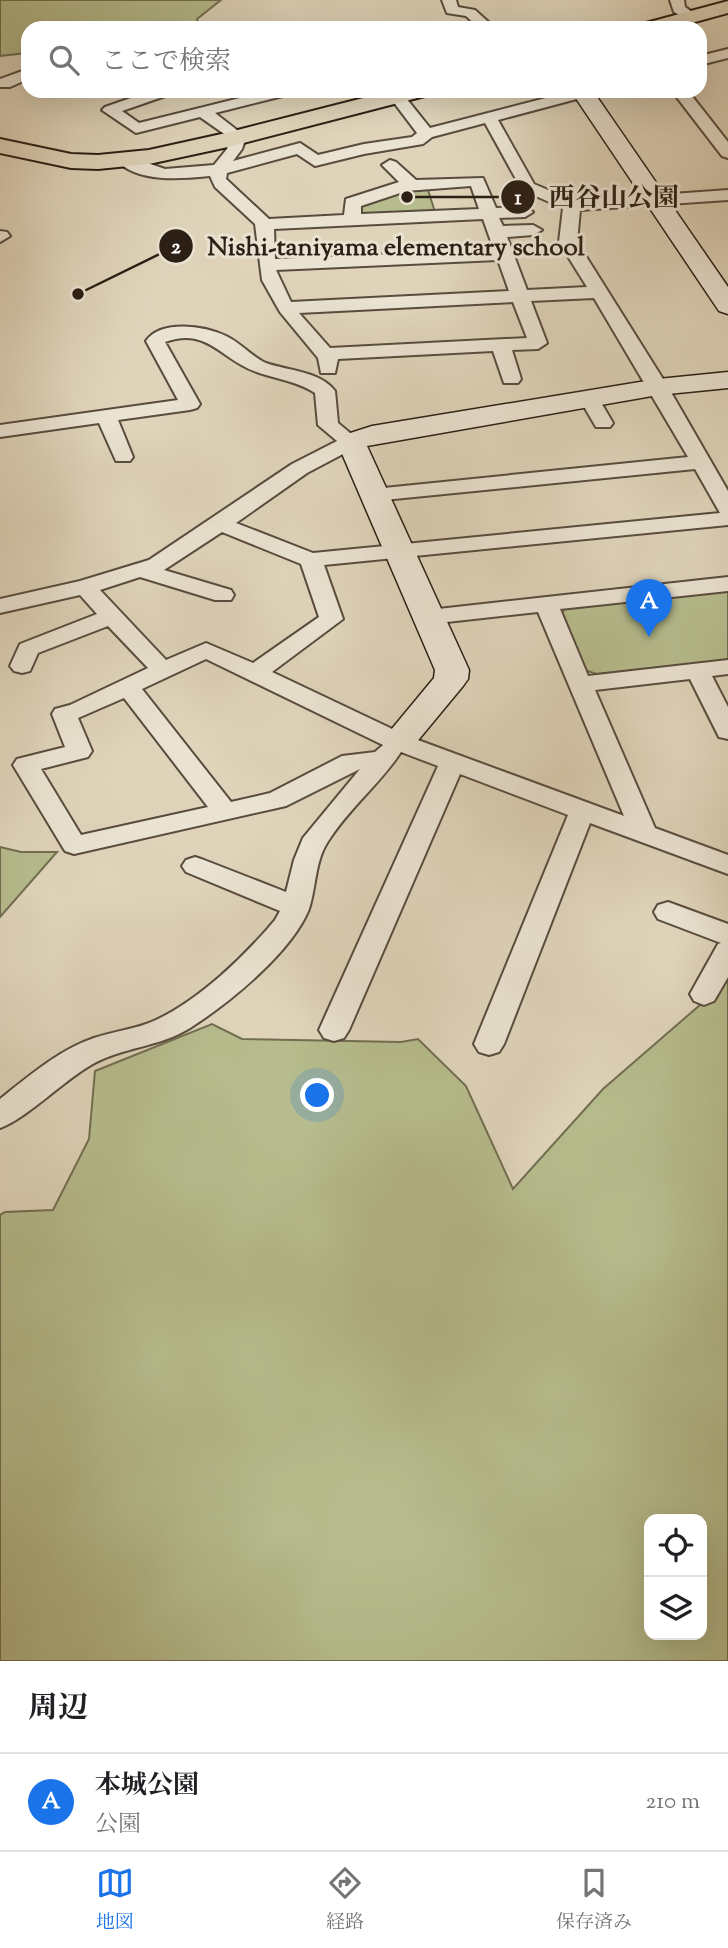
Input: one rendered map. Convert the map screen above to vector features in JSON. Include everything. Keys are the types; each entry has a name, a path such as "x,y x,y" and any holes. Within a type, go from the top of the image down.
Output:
{"main road":[{"path":"674,21 728,7"},
{"path":"0,146 71,160 124,160 175,152 391,98"}],"street":[{"path":"449,0 452,10 470,13 480,21"},
{"path":"677,0 679,9 691,16"},
{"path":"707,59 728,53"},
{"path":"9,67 21,70"},
{"path":"0,83 5,84 21,75"},
{"path":"144,98 110,110 136,128 258,98"},
{"path":"409,98 426,134"},
{"path":"124,160 137,168 167,173 218,171 300,148 315,161 364,149 417,141 426,134 560,98"},
{"path":"586,98 728,306"},
{"path":"685,98 728,153"},
{"path":"203,112 238,137 236,148 218,171"},
{"path":"489,117 528,187 572,206 728,194"},
{"path":"390,165 412,185"},
{"path":"218,171 221,185 241,198 264,224 267,265 286,308 328,357 328,369 317,385"},
{"path":"325,354 414,359 501,345 538,343 477,181 412,185 352,203 353,220"},
{"path":"572,206 568,242 658,387 728,509"},
{"path":"264,224 525,212"},
{"path":"495,232 533,230"},
{"path":"267,265 504,255"},
{"path":"286,308 600,292"},
{"path":"0,431 190,404 155,341 166,334 197,334 209,337 227,345 253,364 298,376 317,385 326,393 328,425 351,442 452,674 444,688 310,849 296,907 284,929 262,953 184,1018 167,1028 98,1048 30,1091 0,1116"},
{"path":"501,345 510,379"},
{"path":"0,606 85,587 157,565 258,496 334,449 367,436 596,411 658,387 728,380"},
{"path":"106,416 123,457"},
{"path":"374,495 701,462"},
{"path":"220,524 312,560 728,519"},
{"path":"254,674 331,619 312,560"},
{"path":"141,570 223,595"},
{"path":"429,617 728,584"},
{"path":"85,587 163,671"},
{"path":"546,604 644,834"},
{"path":"22,666 28,649 112,616"},
{"path":"390,750 351,762 277,800 74,845 26,765 79,751 64,714 79,710 206,650 390,750 452,764 728,865"},
{"path":"580,684 728,667"},
{"path":"698,671 728,731"},
{"path":"128,687 224,810"},
{"path":"334,1030 452,764"},
{"path":"489,1044 582,811"},
{"path":"195,866 296,907"},
{"path":"668,912 728,935"},
{"path":"704,994 728,951"}],"green space":[{"path":"0,0 221,0 198,21 21,21 21,54 0,56"},
{"path":"427,187 435,212 362,215 359,207 409,188"},
{"path":"728,590 728,660 597,674 584,670 561,614 566,607"},
{"path":"0,847 21,852 57,852 0,917"},
{"path":"728,966 728,1661 0,1661 0,1215 5,1212 53,1210 89,1139 95,1071 212,1024 242,1039 401,1042 418,1039 466,1086 513,1189 603,1089 708,998"}],"place":[{"name":"西谷山公園","path":"407,197"},
{"name":"Nishi-taniyama elementary school","path":"78,294"},
{"name":"本城公園","path":"649,637"}]}
